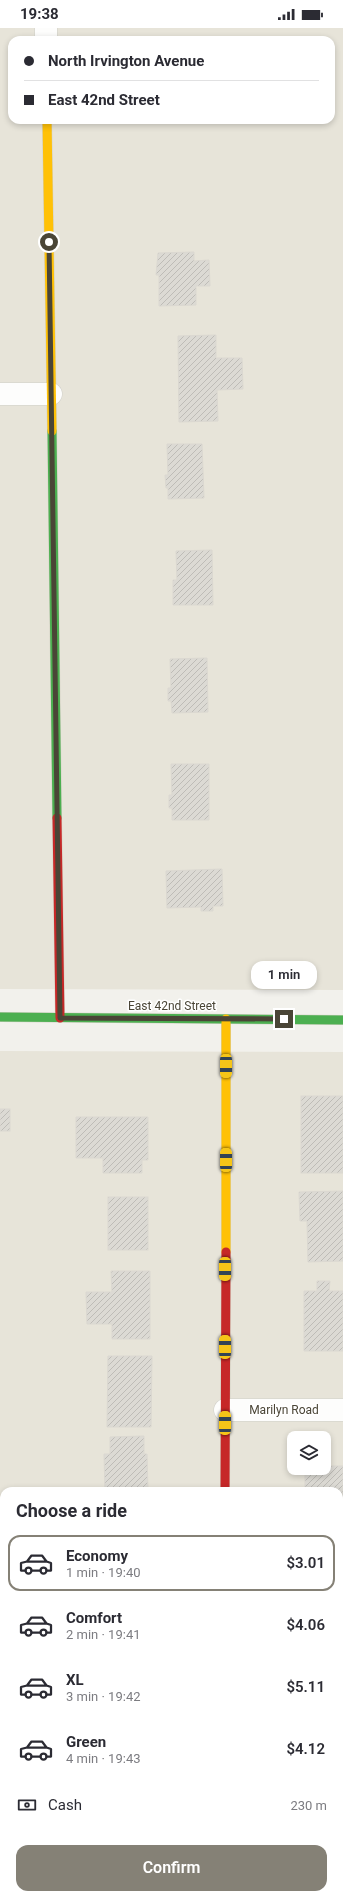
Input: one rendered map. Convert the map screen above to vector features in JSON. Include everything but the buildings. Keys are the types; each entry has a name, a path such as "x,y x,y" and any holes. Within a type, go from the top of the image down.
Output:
{"street":[{"path":"47,124 60,1018"},
{"path":"0,394 51,394"},
{"name":"East 42nd Street","path":"0,1017 343,1020"},
{"path":"225,1487 226,1019"},
{"name":"Marilyn Road","path":"225,1410 343,1410"}],"shaded area":[{"path":"0,28 343,28 343,990 0,989"},
{"path":"0,1051 343,1052 343,1487 0,1487"}],"traffic: fast":[{"path":"52,431 57,818"},
{"path":"0,1017 343,1020"}],"traffic: slow":[{"path":"47,124 52,431"},
{"path":"226,1019 226,1252"}],"traffic: jam":[{"path":"57,818 60,1018"},
{"path":"225,1487 226,1252"}],"route":[{"path":"49,242 60,1018 284,1019"}]}
